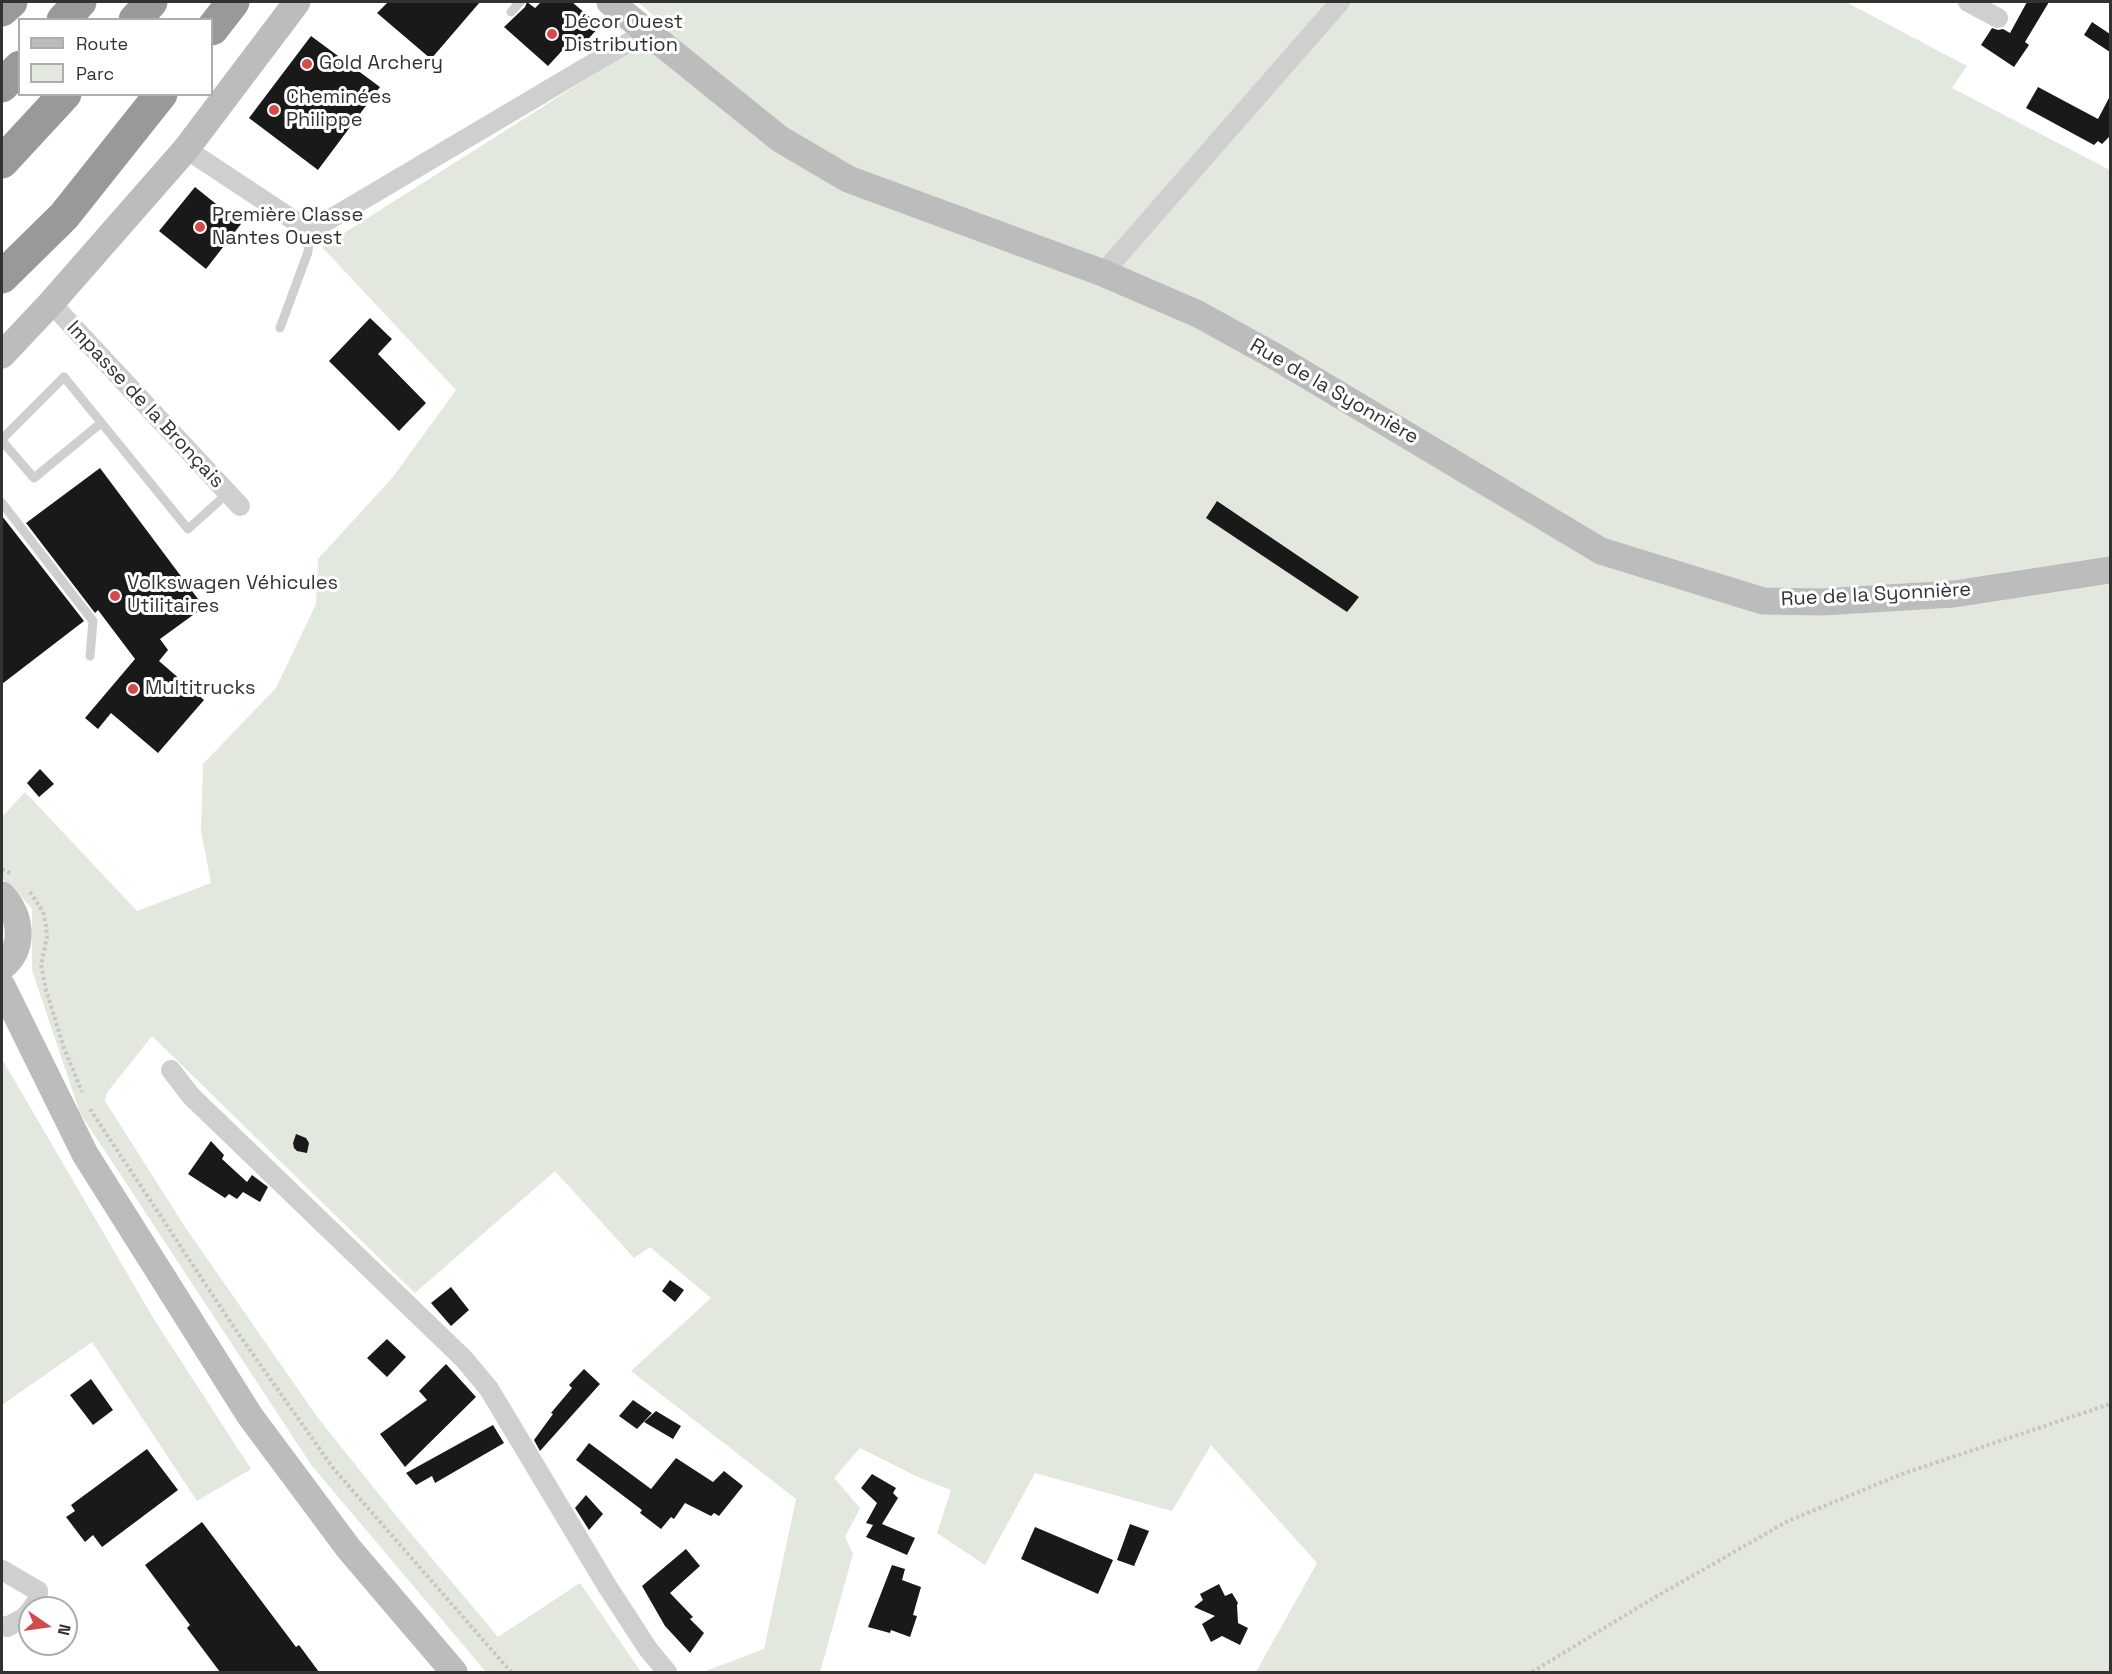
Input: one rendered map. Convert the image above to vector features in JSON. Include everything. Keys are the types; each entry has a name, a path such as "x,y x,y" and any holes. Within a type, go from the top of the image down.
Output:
{"highway":[{"path":"2,10 11,2"},
{"path":"65,18 80,2"},
{"path":"137,18 151,2"},
{"path":"213,28 233,2"},
{"path":"2,86 18,69"},
{"path":"2,162 63,96"},
{"path":"2,277 64,216 159,96"}],"street":[{"path":"2,355 51,303 186,149 297,2"},
{"name":"Rue de la Syonnière","path":"610,2 780,139 848,179 1103,273 1198,314 1601,550 1763,601 1822,602 1954,594 2110,570"},
{"path":"1103,273 1340,2"},
{"path":"1968,2 1998,18"},
{"path":"186,149 310,231 646,32"},
{"name":"Impasse de la Bronçais","path":"51,303 234,500"},
{"path":"2,967 15,949 19,934 17,918 10,904 14,886"},
{"path":"2,986 85,1154 250,1416 349,1549 454,1672"},
{"path":"171,1070 191,1096 464,1359 489,1389 607,1586 648,1648 667,1672"},
{"path":"2,1569 38,1591 38,1596"},
{"path":"2,1626 7,1628 18,1622"}],"lane":[{"path":"511,12 520,2"},
{"path":"280,328 308,252 310,231"},
{"path":"102,423 34,478 2,440 64,377 102,423 188,530 234,500"},
{"path":"2,503 93,621 90,656"}],"path":[{"path":"2,869 7,870 14,886 44,912 47,937 41,965 46,990 64,1048 83,1095"},
{"path":"87,1104 233,1326 333,1468 511,1672"},
{"path":"1532,1672 1652,1599 1788,1521 1902,1474 2110,1404"}],"green space":[{"path":"638,2 1846,2 1967,66 1952,88 2110,170 2110,1672 1256,1672 1317,1563 1211,1445 1172,1511 1035,1473 985,1565 937,1533 951,1490 920,1478 860,1448 834,1478 860,1508 845,1537 853,1554 820,1672 703,1672 764,1649 796,1499 631,1371 711,1298 650,1247 634,1258 555,1171 415,1293 152,1036 106,1094 105,1101 185,1227 318,1418 498,1637 580,1583 641,1672 486,1672 312,1466 80,1113 32,970 32,909 12,886 2,879 2,817 25,792 137,911 211,883 201,831 203,764 276,688 316,604 318,559 393,477 456,390 322,247 648,40 664,25"},
{"path":"2,1059 155,1321 251,1469 197,1501 92,1342 2,1405"}],"building":[{"path":"388,2 480,2 431,59 377,13"},
{"name":"Décor Ouest Distribution","path":"527,2 535,8 541,2 572,2 600,26 580,48 571,41 548,66 504,27 525,7"},
{"path":"2027,2 2049,2 2025,42 2029,45 2014,67 1981,45 1992,28 2003,29 2010,33"},
{"path":"2092,22 2110,34 2110,52 2084,35"},
{"path":"311,36 380,87 318,170 249,118"},
{"path":"2038,87 2098,119 2110,96 2110,136 2102,144 2098,141 2094,145 2026,108"},
{"name":"Première Classe Nantes Ouest","path":"195,187 241,224 206,269 159,231"},
{"path":"370,318 392,339 378,354 426,403 399,431 329,361"},
{"path":"100,468 204,607 160,639 168,650 159,661 204,700 158,753 111,713 98,729 85,718 135,659 98,610 95,613 26,523"},
{"path":"1217,501 1359,597 1347,612 1206,518"},
{"path":"2,516 84,621 2,684"},
{"path":"40,769 54,784 39,797 27,783"},
{"path":"296,1134 306,1138 309,1143 307,1153 294,1148"},
{"path":"211,1141 224,1155 222,1159 247,1182 252,1175 268,1187 260,1202 243,1192 237,1199 229,1194 225,1198 188,1174"},
{"path":"670,1280 684,1290 675,1302 662,1291"},
{"path":"451,1287 469,1310 451,1326 431,1303"},
{"path":"387,1339 406,1357 387,1377 367,1358"},
{"path":"446,1364 476,1397 405,1467 380,1434 427,1400 419,1391"},
{"path":"584,1369 600,1384 540,1451 534,1440 553,1414 551,1413 572,1388 569,1385"},
{"path":"91,1379 113,1410 93,1425 70,1395"},
{"path":"633,1400 652,1413 637,1429 619,1416"},
{"path":"656,1411 681,1426 673,1439 644,1422"},
{"path":"493,1425 504,1443 435,1483 432,1476 416,1485 406,1473"},
{"path":"589,1443 651,1489 676,1458 713,1482 724,1471 743,1486 719,1516 714,1513 711,1516 685,1503 674,1519 671,1517 661,1529 640,1513 642,1510 576,1460"},
{"path":"147,1449 178,1490 102,1547 93,1535 85,1542 66,1517 75,1511 71,1505"},
{"path":"872,1474 896,1488 893,1493 898,1498 882,1524 915,1538 907,1555 866,1537 873,1525 866,1523 877,1503 861,1488"},
{"path":"586,1495 603,1514 589,1530 575,1508"},
{"path":"202,1522 296,1647 299,1645 319,1672 220,1672 187,1628 190,1625 145,1565"},
{"path":"1130,1524 1149,1531 1134,1566 1117,1560"},
{"path":"1035,1527 1113,1560 1098,1594 1021,1559"},
{"path":"686,1549 700,1566 670,1593 693,1617 690,1619 704,1633 690,1653 665,1626 642,1586"},
{"path":"892,1565 905,1569 902,1580 921,1587 913,1615 917,1616 910,1637 891,1630 890,1633 868,1627"},
{"path":"1219,1584 1225,1596 1232,1593 1238,1603 1238,1623 1248,1628 1240,1645 1222,1636 1211,1642 1202,1624 1215,1616 1194,1607 1203,1600 1200,1594"}],"place":[{"name":"Décor Ouest Distribution","path":"552,34"},
{"name":"Gold Archery","path":"307,64"},
{"name":"Cheminées Philippe","path":"274,110"},
{"name":"Première Classe Nantes Ouest","path":"200,227"},
{"name":"Volkswagen Véhicules Utilitaires","path":"115,596"},
{"name":"Multitrucks","path":"133,689"}]}
